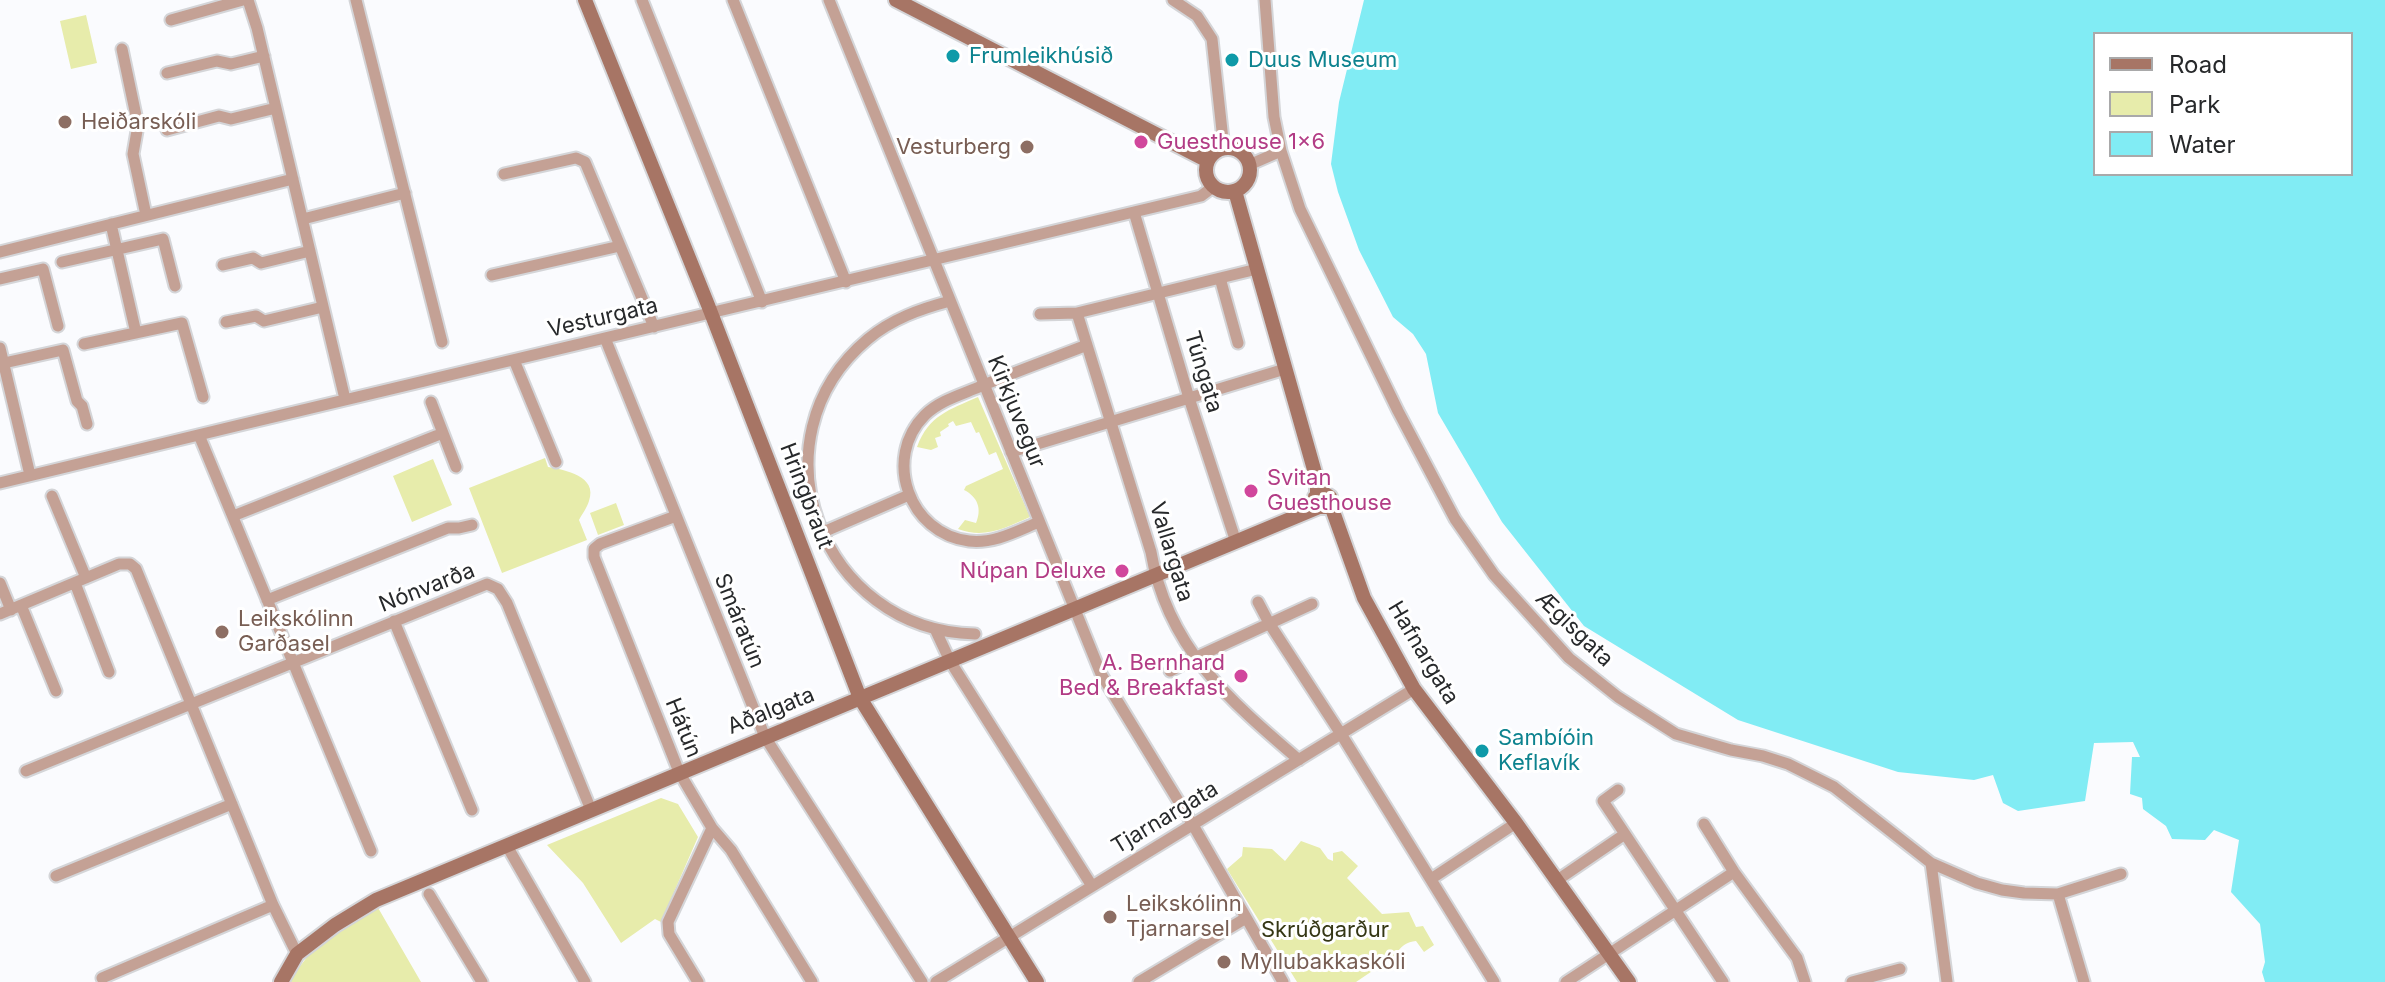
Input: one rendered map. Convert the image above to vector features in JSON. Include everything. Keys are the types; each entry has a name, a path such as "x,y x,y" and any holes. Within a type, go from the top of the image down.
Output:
{"street":[{"path":"171,20 246,0 264,56 345,399"},
{"path":"356,0 442,342"},
{"name":"Hringbraut","path":"585,0 860,698 1037,982"},
{"path":"642,0 762,302"},
{"path":"733,0 846,282"},
{"name":"Kirkjuvegur","path":"829,0 1101,674 1283,982"},
{"path":"896,0 1208,161"},
{"path":"1173,0 1197,16 1212,39 1224,149"},
{"name":"Ægisgata","path":"1265,0 1274,117 1281,151 1300,209 1455,519 1494,575 1520,605 1569,658 1618,697 1676,734 1763,756 1806,772 1834,787 1931,863 1977,883 2024,893 2058,894"},
{"path":"122,49 138,125 133,154 146,215"},
{"path":"167,73 217,61 231,64 264,56"},
{"path":"167,130 219,116 231,119 276,108"},
{"path":"1224,149 1241,153 1249,165 1246,183 1235,191 1224,192 1213,187 1206,173 1208,161 1217,151 1224,149"},
{"path":"1249,165 1281,151"},
{"path":"504,174 573,159 582,160 587,165 654,327"},
{"path":"0,252 293,179"},
{"name":"Vesturgata","path":"0,483 934,262 1201,196 1213,187"},
{"name":"Hafnargata","path":"1235,191 1321,497 1339,531 1364,598 1414,689 1516,823 1629,982"},
{"path":"303,219 405,193"},
{"name":"Túngata","path":"1134,212 1236,542"},
{"path":"111,224 136,333"},
{"path":"62,262 163,239 175,286"},
{"path":"492,275 620,246"},
{"path":"223,265 253,258 261,263 310,251"},
{"path":"0,279 43,269 58,326"},
{"path":"1040,314 1077,313 1257,269"},
{"path":"1220,278 1238,343"},
{"path":"950,301 904,316 879,331 856,350 830,385 813,425 808,454 811,499 821,533 844,572 866,593 903,618 935,629 975,634"},
{"path":"226,322 256,316 264,321 323,307"},
{"name":"Vallargata","path":"1077,313 1151,552 1155,576 1173,623 1221,688 1299,760"},
{"path":"84,344 182,323 203,397"},
{"name":"Smáratún","path":"605,338 765,737 922,982"},
{"path":"1039,522 996,539 977,541 959,539 942,532 917,510 909,495 904,477 904,458 909,439 919,422 941,403 1087,345"},
{"path":"0,348 30,475"},
{"path":"4,363 63,350 77,401 82,406 87,424"},
{"path":"514,360 556,462"},
{"path":"1011,452 1285,369"},
{"path":"431,402 456,467"},
{"path":"0,412 14,408"},
{"path":"233,516 443,433"},
{"path":"199,435 371,851"},
{"path":"821,533 909,495"},
{"path":"52,496 109,672"},
{"name":"Aðalgata","path":"281,982 297,954 335,925 376,900 1301,515 1321,497"},
{"name":"Hátún","path":"676,516 600,544 593,554 679,772 812,982"},
{"path":"267,600 448,528 472,525"},
{"path":"11,610 123,563 136,569 273,905 297,954"},
{"path":"0,583 11,610 56,691"},
{"name":"Nónvarða","path":"26,771 483,585 491,585 498,589 507,603 591,810"},
{"path":"1258,602 1494,982"},
{"path":"1170,671 1312,604"},
{"path":"394,621 472,810"},
{"path":"935,629 950,661 1092,886"},
{"name":"Tjarnargata","path":"936,982 1414,689"},
{"path":"1618,790 1603,801 1723,982"},
{"path":"56,876 232,804"},
{"path":"1431,879 1516,823"},
{"path":"1704,824 1734,872 1797,958 1805,982"},
{"path":"698,982 669,934 668,922 712,828"},
{"path":"1556,881 1625,834"},
{"path":"507,846 585,982"},
{"path":"1931,863 1947,982"},
{"path":"1566,982 1734,872"},
{"path":"2084,982 2058,894 2121,874"},
{"path":"429,894 482,982"},
{"path":"102,978 273,905"},
{"path":"1139,982 1246,918"},
{"path":"1852,982 1900,969"}],"green space":[{"path":"86,15 97,63 71,69 60,21"},
{"path":"978,397 1030,517 995,531 977,533 958,529 965,520 976,523 979,513 976,500 964,490 966,486 1003,469 996,452 989,455 971,422 956,426 953,421 948,424 940,432 941,436 935,438 938,447 931,450 917,447 934,421 949,410"},
{"path":"545,458 548,467 578,476 589,486 589,501 579,520 587,540 502,573 469,488"},
{"path":"433,459 452,505 412,522 393,476"},
{"path":"616,503 624,525 598,535 590,513"},
{"path":"661,798 678,804 698,837 661,922 655,919 621,943 583,883 547,845"},
{"name":"Skrúðgarður","path":"1301,841 1320,848 1333,861 1333,853 1342,851 1358,866 1347,878 1382,914 1409,912 1416,927 1423,926 1434,945 1424,952 1416,941 1407,943 1396,955 1356,982 1297,982 1227,869 1242,856 1243,847 1272,849 1285,861"},
{"path":"377,906 421,982 288,982 317,944"}],"water":[{"path":"1364,0 2385,0 2385,982 2265,982 2260,924 2231,892 2239,840 2214,830 2205,840 2172,839 2166,826 2143,809 2142,798 2130,794 2132,757 2140,757 2133,742 2094,743 2085,801 2018,811 2003,803 1993,775 1974,780 1898,772 1738,720 1584,626 1502,522 1438,413 1426,354 1413,334 1393,317 1359,250 1331,164 1339,102"}],"place":[{"name":"Frumleikhúsið","path":"953,56"},
{"name":"Duus Museum","path":"1232,60"},
{"name":"Heiðarskóli","path":"65,122"},
{"name":"Guesthouse 1×6","path":"1141,142"},
{"name":"Vesturberg","path":"1027,147"},
{"name":"Svitan Guesthouse","path":"1251,491"},
{"name":"Núpan Deluxe","path":"1122,571"},
{"name":"Leikskólinn Garðasel","path":"222,632"},
{"name":"A. Bernhard Bed & Breakfast","path":"1241,676"},
{"name":"Sambíóin Keflavík","path":"1482,751"},
{"name":"Leikskólinn Tjarnarsel","path":"1110,917"},
{"name":"Myllubakkaskóli","path":"1224,962"}]}
